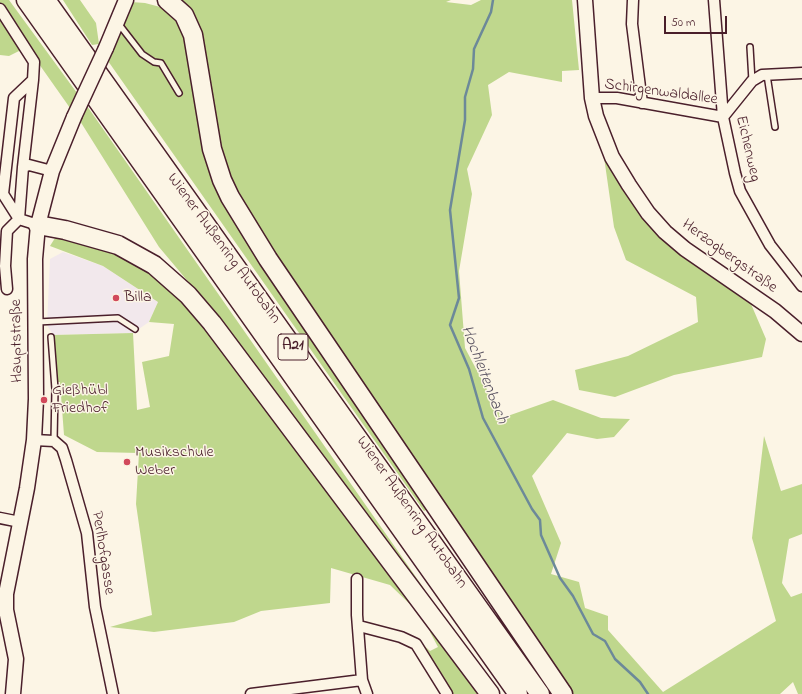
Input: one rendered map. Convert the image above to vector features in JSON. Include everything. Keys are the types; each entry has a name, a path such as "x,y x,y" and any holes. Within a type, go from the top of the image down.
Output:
{"highway":[{"name":"Wiener Außenring Autobahn","path":"26,0 518,694"},
{"name":"Wiener Außenring Autobahn","path":"46,0 540,694"},
{"path":"167,0 184,15 193,35 212,149 222,180 230,197 268,259 563,694"},
{"path":"38,225 65,230 125,249 154,265 188,295 212,323 490,694"}],"main road":[{"name":"Hauptstraße","path":"13,694 16,659 3,607 3,587 20,522 34,440 36,399 34,322 35,259 38,225 52,171 74,117 118,22 126,0"},
{"name":"Herzogbergstraße","path":"585,0 592,98 598,124 612,157 648,213 665,232 685,249 775,311 802,334"}],"street":[{"path":"633,0 632,24 642,103"},
{"name":"Eichenweg","path":"714,0 723,117 740,191 770,245 802,286"},
{"path":"0,9 34,62 19,219"},
{"name":"Schirgenwaldallee","path":"592,98 617,98 723,117 752,81 762,75 802,73"},
{"path":"33,80 14,98 3,194 19,219 38,225"},
{"path":"24,167 29,165 52,171"},
{"name":"Hauptstraße","path":"7,289 5,266 7,230 19,219"},
{"path":"34,440 54,441"},
{"name":"Perlhofgasse","path":"54,441 62,448 87,533 94,607 113,694"},
{"path":"0,518 20,522"},
{"path":"357,579 357,615 362,680 368,694"},
{"path":"359,626 401,637 416,644 447,694"},
{"path":"251,694 362,680"}],"lane":[{"path":"118,22 142,54 154,62 161,63 179,93"},
{"path":"750,47 752,81"},
{"path":"767,75 775,127"},
{"path":"34,322 118,318 136,329"},
{"path":"51,337 55,389 54,441"}],"shaded area":[{"path":"63,252 103,266 158,302 149,322 133,333 53,335 47,325 50,259"}],"green space":[{"path":"0,0 9,0 77,93 70,108 0,13"},
{"path":"63,0 80,0 96,23 99,44 92,45"},
{"path":"174,0 451,0 446,2 471,5 481,0 572,0 579,70 562,71 562,82 509,72 488,85 492,115 467,169 472,194 459,271 465,348 502,418 553,400 601,418 630,419 614,437 597,439 567,433 532,476 561,543 551,574 579,582 585,608 608,616 608,630 663,692 776,621 752,538 764,436 781,491 802,484 802,534 789,539 782,583 791,597 802,593 802,694 798,694 793,682 780,694 570,694 257,227 229,178 217,131"},
{"path":"131,2 145,3 164,8 181,25 190,50 209,170 228,212 431,507 424,511 108,61"},
{"path":"0,17 21,50 9,56 0,55"},
{"path":"87,106 425,590 420,592 217,316 159,247 80,121"},
{"path":"604,157 644,220 751,304 766,339 762,357 674,375 615,397 579,390 575,370 628,356 698,322 696,297 626,260 614,227"},
{"path":"55,238 96,245 131,260 167,286 213,333 418,612 390,585 331,568 330,603 261,611 234,622 154,632 110,627 152,615 136,504 139,453 97,452 64,435 60,382 56,382 53,335 133,333 137,410 150,407 142,362 169,356 174,324 149,322 158,302 103,266 50,246"},
{"path":"433,627 483,694 450,694 416,638 430,651 438,647 430,632"}],"waterway":[{"name":"Hochleitenbach","path":"493,0 491,12 474,49 473,69 465,97 465,120 450,210 459,298 450,325 469,369 483,418 532,509 540,520 541,535 560,578 573,596 593,634 605,641 615,659 640,682 648,694"}],"place":[{"name":"Billa","path":"116,298"},
{"name":"Gießhübl Friedhof","path":"44,400"},
{"name":"Musikschule Weber","path":"127,462"}]}
